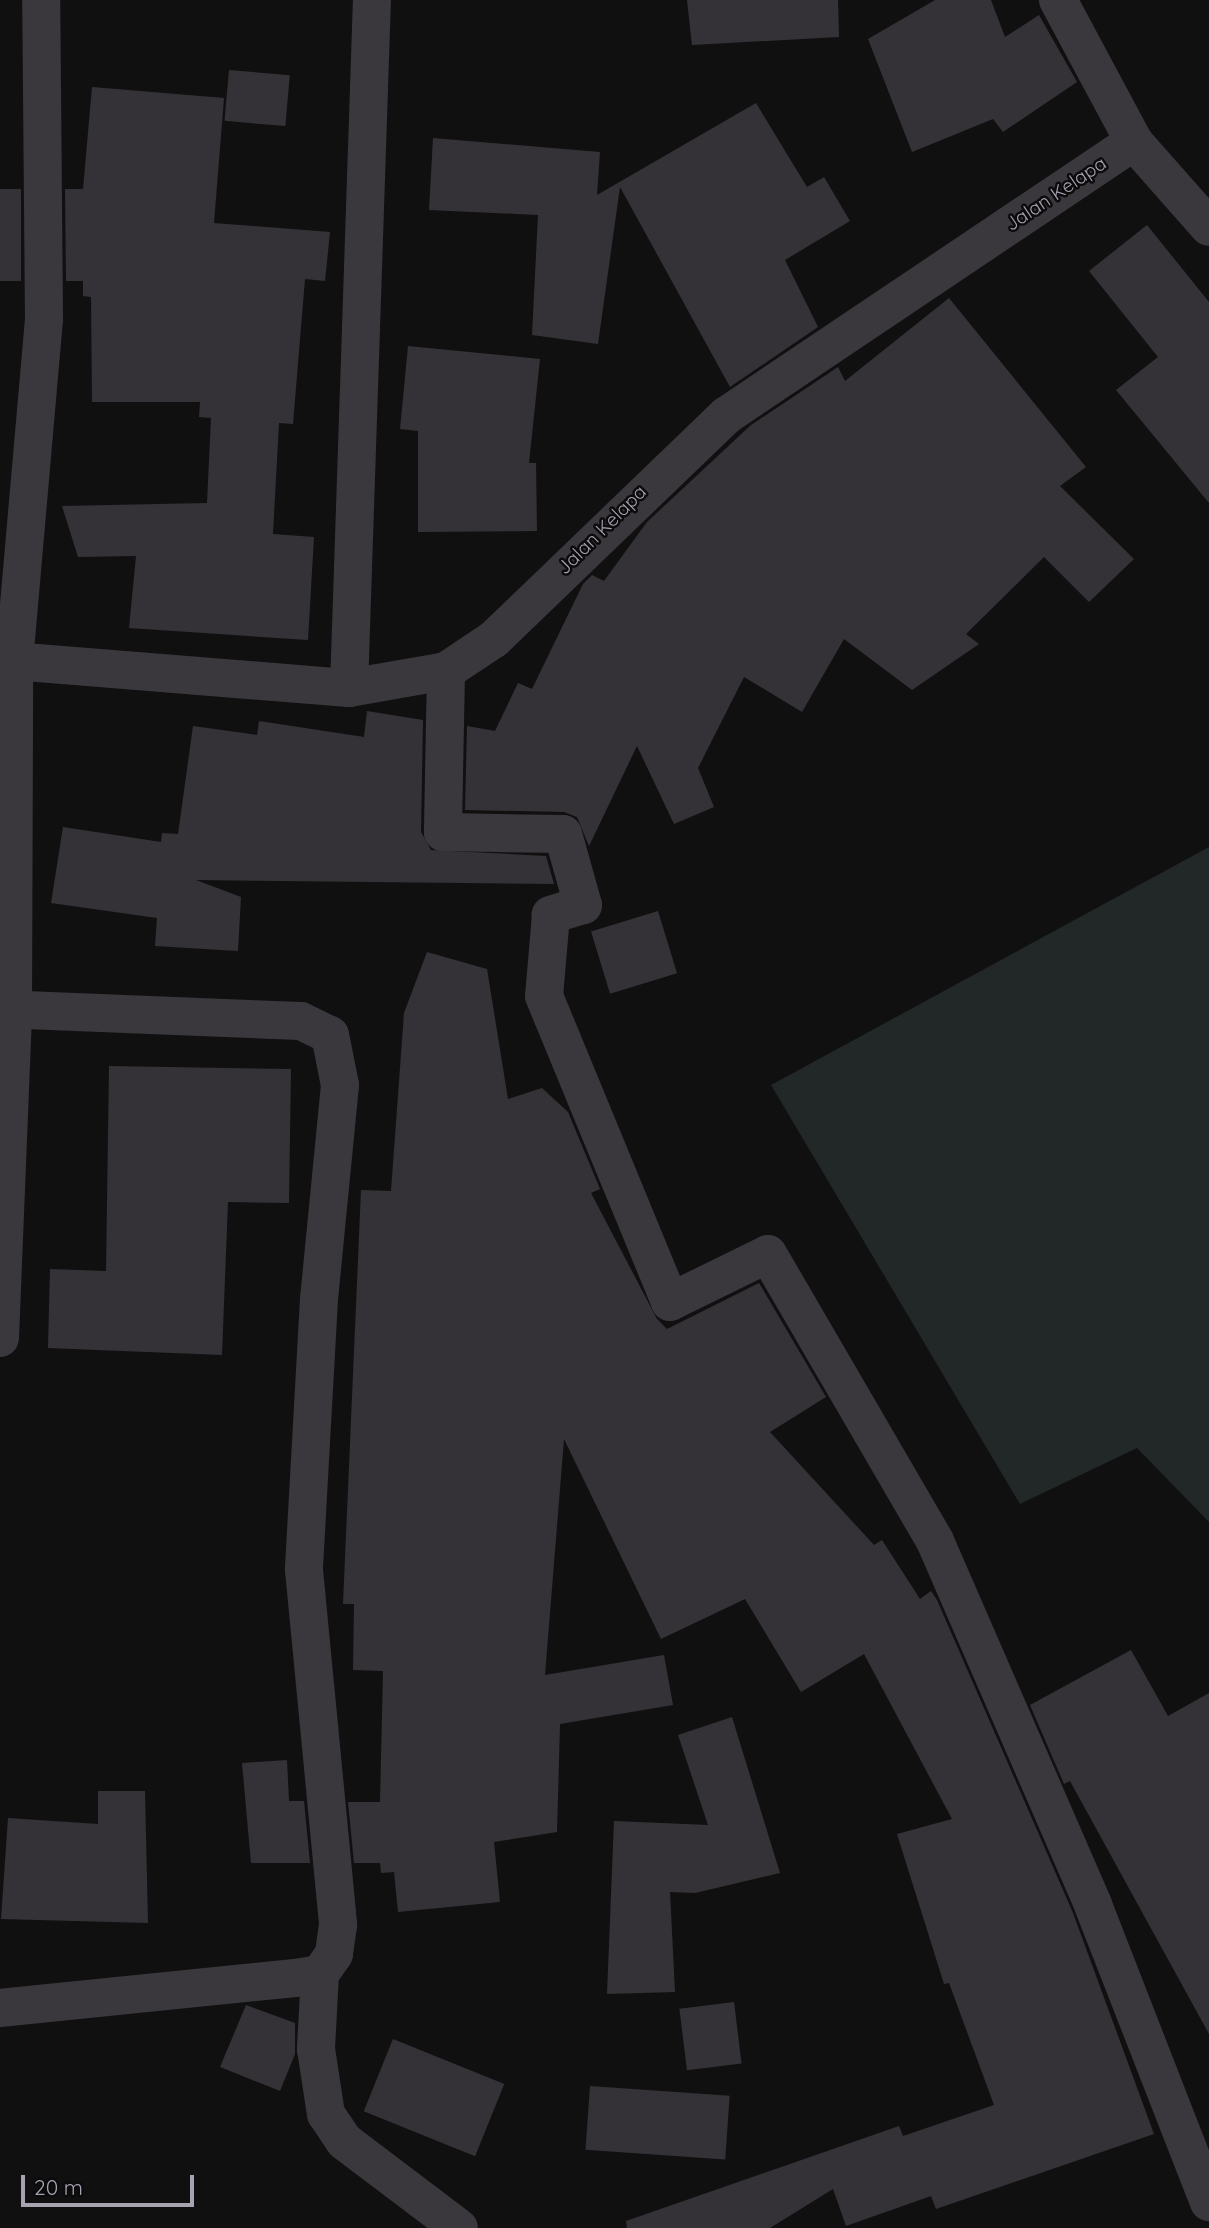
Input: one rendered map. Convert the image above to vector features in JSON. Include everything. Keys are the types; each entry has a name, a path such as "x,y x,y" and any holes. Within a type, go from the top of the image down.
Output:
{"street":[{"path":"0,1338 7,1009 7,661 44,319 41,0"},
{"path":"349,688 372,0"},
{"path":"1058,0 1134,142 1209,227"},
{"name":"Jalan Kelapa","path":"7,661 349,688 446,671 494,639 727,415 1134,142"},
{"path":"446,671 443,832 563,834 583,905 551,915 544,996 670,1302 768,1254 935,1541 1093,1905 1209,2202"},
{"path":"7,1009 301,1021 330,1035 338,1056 304,1570 338,1925 334,1954 320,1973 316,2049 326,2114 344,2141 459,2228"},
{"path":"0,2008 320,1973"}],"shaded area":[{"path":"1209,847 1209,1522 1137,1448 1020,1504 771,1085"}],"building":[{"path":"687,0 838,0 839,37 692,45"},
{"path":"935,0 991,0 1005,37 1039,15 1077,82 1003,132 993,119 912,152 868,39"},
{"path":"229,70 290,75 285,126 225,121"},
{"path":"92,87 224,98 214,223 330,232 325,281 305,279 293,424 279,423 273,534 314,537 308,640 129,628 136,556 78,557 62,506 207,503 211,418 199,417 200,402 92,402 91,297 83,296 83,281 66,281 65,189 83,189"},
{"path":"756,103 807,187 824,177 850,221 785,260 818,327 730,387 620,187 598,344 532,335 538,215 429,210 433,138 600,152 597,195"},
{"path":"0,189 21,189 21,281 0,281"},
{"path":"1147,225 1209,302 1209,503 1116,390 1158,357 1089,271"},
{"path":"949,298 1086,467 1060,486 1134,559 1089,602 1044,557 966,634 979,644 912,690 844,639 802,712 744,677 698,768 714,807 674,824 637,746 589,846 577,817 564,812 465,810 467,726 495,731 518,683 532,689 583,584 592,575 604,581 647,522 751,425 838,367 845,381"},
{"path":"408,346 540,359 529,463 536,463 537,531 418,532 418,431 400,429"},
{"path":"367,711 423,720 421,832 431,850 546,856 554,884 196,880 241,897 238,951 155,946 157,918 51,903 63,827 161,842 162,833 178,834 193,726 257,735 259,721 364,737"},
{"path":"658,911 677,973 610,994 591,931"},
{"path":"427,952 487,969 508,1099 542,1088 568,1112 600,1189 591,1193 657,1319 667,1329 759,1283 826,1397 770,1432 874,1545 882,1540 920,1599 931,1591 937,1600 1073,1913 1154,2134 936,2209 931,2196 846,2226 833,2189 770,2228 627,2228 626,2221 899,2126 903,2136 994,2105 949,1983 944,1984 897,1834 952,1819 864,1654 801,1692 745,1599 661,1639 564,1439 545,1675 664,1655 673,1705 560,1724 557,1832 494,1842 500,1902 398,1912 394,1872 381,1873 380,1863 354,1863 348,1802 380,1802 383,1671 353,1670 354,1604 343,1604 361,1190 391,1191 404,1013"},
{"path":"109,1066 291,1069 289,1203 228,1202 222,1355 48,1348 50,1269 106,1271"},
{"path":"1131,1650 1168,1716 1209,1693 1209,2034 1070,1781 1064,1784 1030,1705"},
{"path":"732,1717 780,1873 695,1893 670,1892 675,1992 607,1994 614,1821 708,1825 678,1735"},
{"path":"287,1760 289,1801 304,1801 310,1863 251,1863 242,1763"},
{"path":"98,1791 145,1791 148,1923 1,1919 8,1818 98,1824"},
{"path":"734,2002 742,2064 687,2070 679,2009"},
{"path":"246,2005 295,2023 295,2054 280,2091 220,2067"},
{"path":"393,2039 504,2084 475,2156 364,2111"},
{"path":"590,2086 730,2096 725,2160 586,2150"}]}
